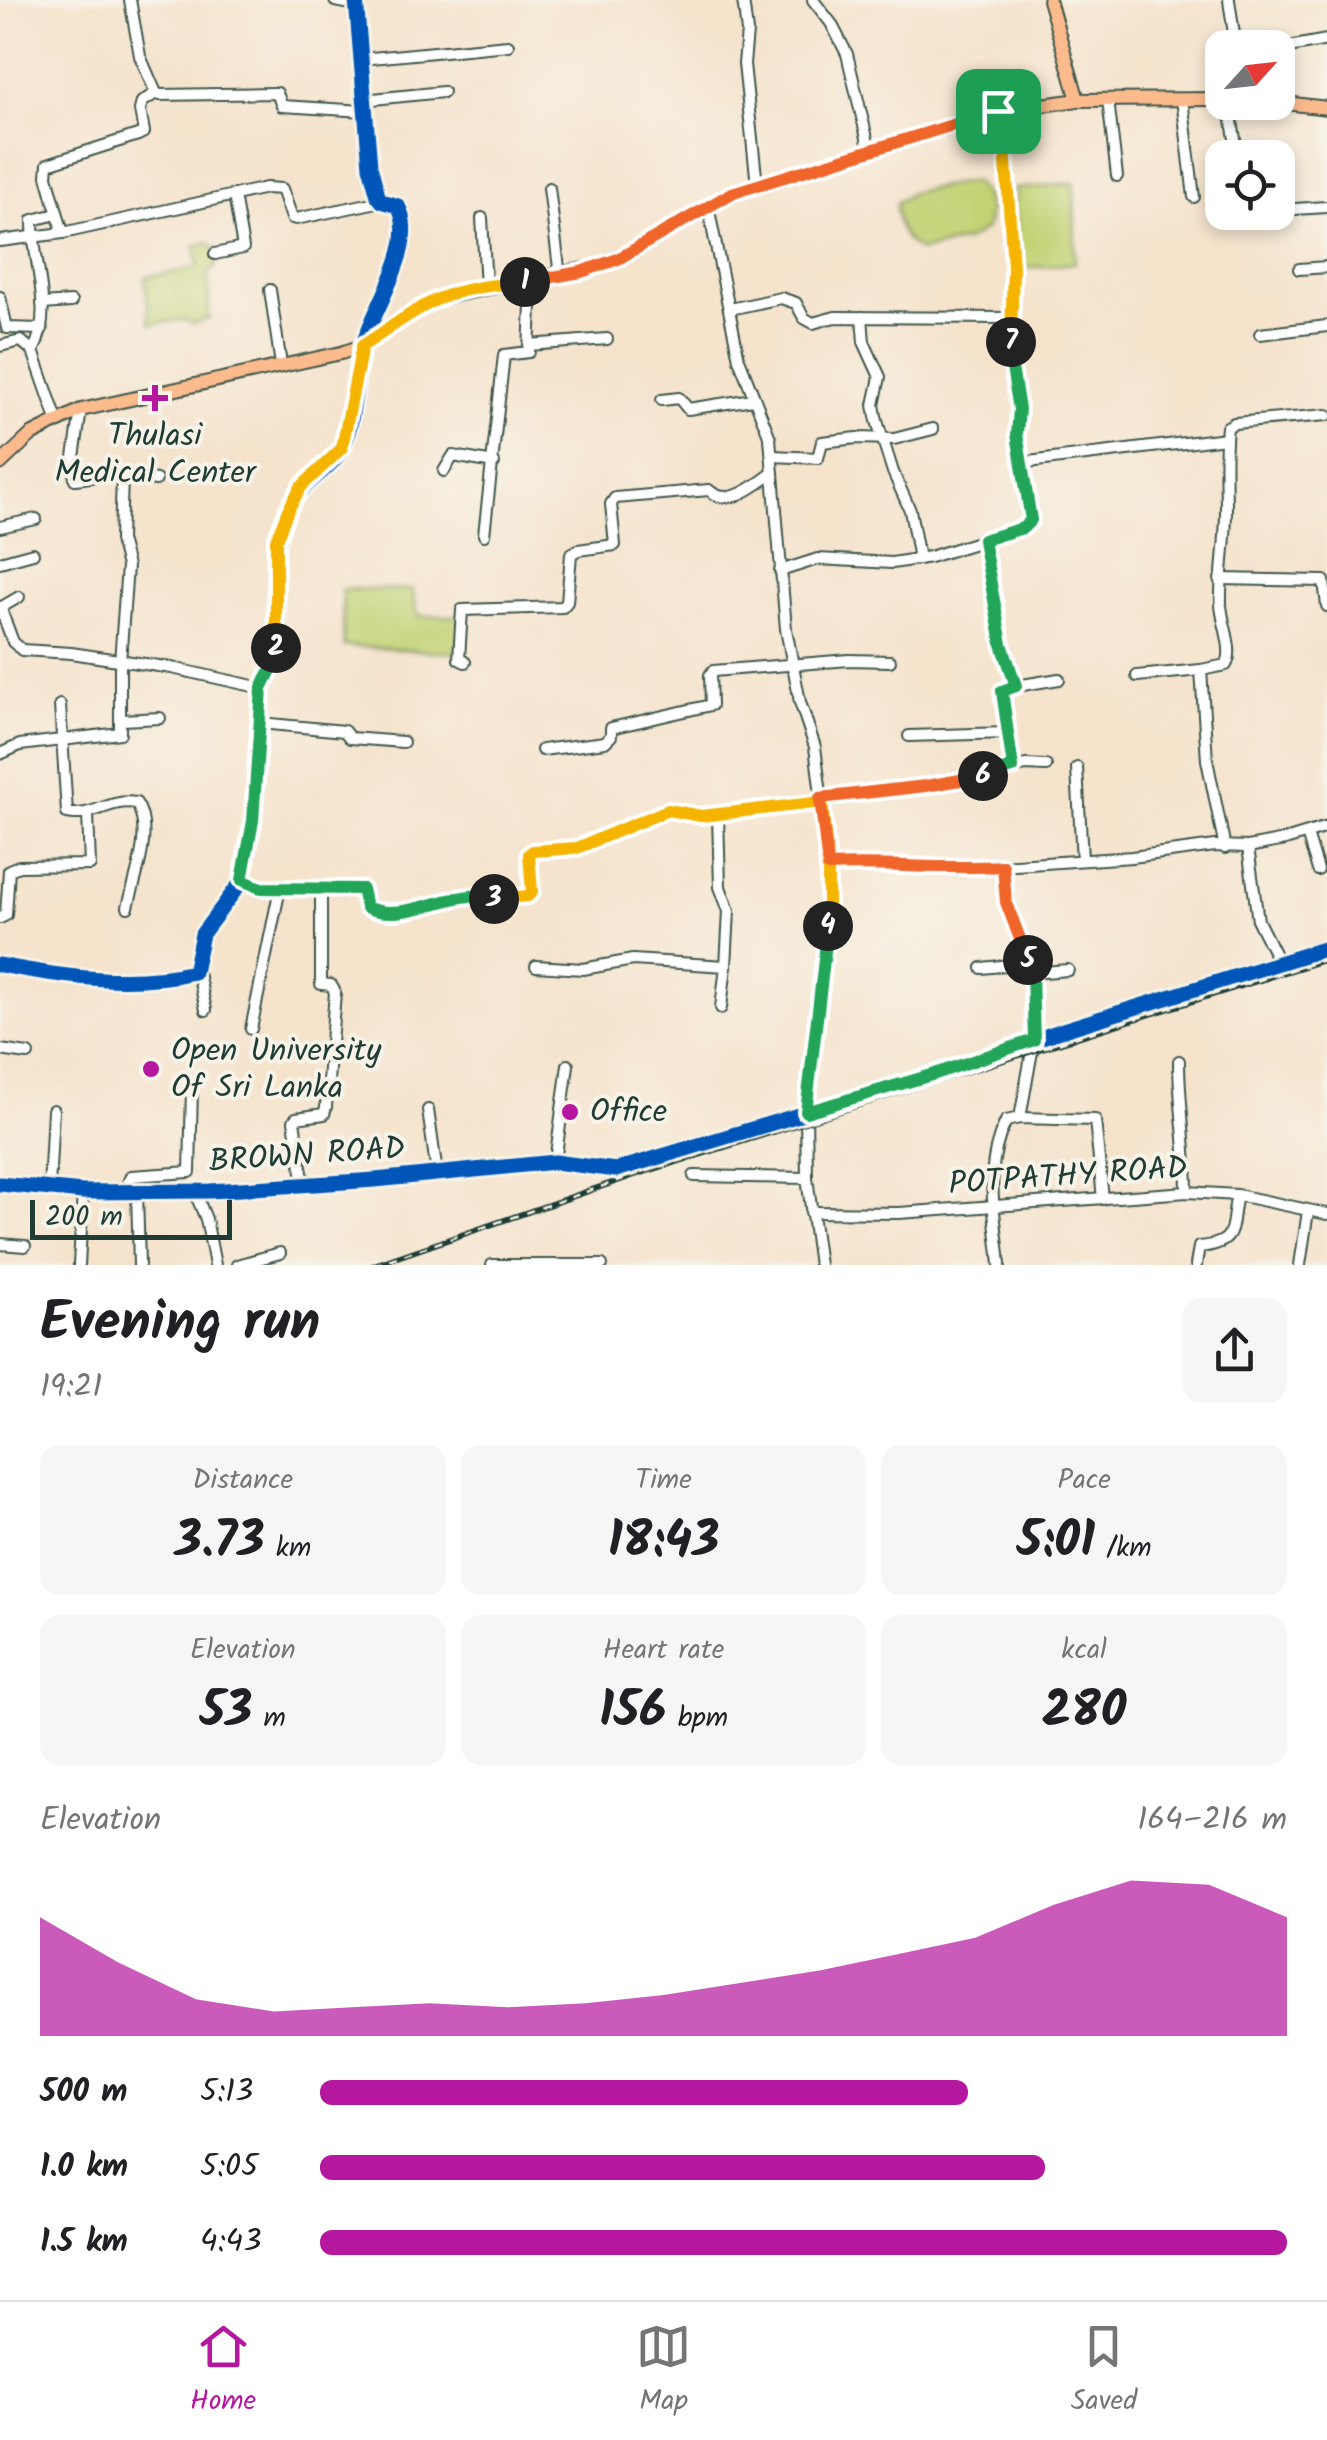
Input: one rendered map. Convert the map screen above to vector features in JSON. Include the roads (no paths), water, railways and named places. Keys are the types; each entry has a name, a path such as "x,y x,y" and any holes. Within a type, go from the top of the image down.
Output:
{"main road":[{"path":"1049,0 1078,100"},
{"path":"0,464 20,443 80,410 362,346 440,298 560,276 618,259 732,193 998,111 1078,100 1205,100"},
{"path":"1295,104 1327,108"}],"street":[{"path":"130,0 140,56 156,93"},
{"path":"742,0 748,32 744,64 756,185"},
{"path":"813,0 847,54 870,152"},
{"path":"1229,0 1233,30"},
{"path":"335,2 357,2 370,166 382,202"},
{"path":"1295,46 1327,40"},
{"path":"361,59 508,45"},
{"path":"63,233 47,176 48,164 144,132 142,102 156,93 187,96 277,92 282,106 364,106 444,92"},
{"path":"1182,99 1194,197"},
{"path":"1108,100 1117,176"},
{"path":"780,571 818,559 892,563 919,559 1023,528 1031,520 1020,464 1010,318 1013,267 1005,146 998,111"},
{"path":"0,242 77,232 266,188 282,189 292,218 296,219 382,202 398,206 403,215 406,238 362,346 342,448 301,487 276,540 278,638 271,670 262,688 253,821 242,880 202,934 197,968 206,1010"},
{"path":"549,188 560,276"},
{"path":"215,254 243,248 234,195"},
{"path":"708,206 739,359 765,422 772,456 780,571 792,664 815,747 828,866 828,928 806,1112 807,1178 818,1265"},
{"path":"1295,209 1327,207"},
{"path":"33,351 42,328 42,304 33,220 58,214"},
{"path":"482,218 486,287"},
{"path":"1299,269 1327,267"},
{"path":"484,536 504,355 526,354 532,282"},
{"path":"270,290 281,364"},
{"path":"0,297 7,328 42,328"},
{"path":"730,309 782,298 796,303 808,322 835,316 1010,318"},
{"path":"42,304 71,302"},
{"path":"862,317 864,342 880,378 874,405 893,472 910,510 919,559"},
{"path":"1260,334 1327,326"},
{"path":"529,345 607,339"},
{"path":"0,346 21,341 33,351 57,420"},
{"path":"662,400 679,398 688,409 753,400"},
{"path":"80,410 72,464 75,480 122,476 156,480"},
{"path":"1138,676 1202,670 1229,663 1220,579 1227,427 1234,423 1327,415"},
{"path":"772,456 818,458 822,442 884,439 933,428"},
{"path":"1020,464 1226,438"},
{"path":"444,471 453,456 494,463"},
{"path":"465,662 460,659 462,610 564,606 568,602 570,554 615,545 611,504 615,498 708,490 716,498 726,499 773,473"},
{"path":"0,754 20,745 120,733 127,566 120,540 122,476"},
{"path":"0,527 36,518"},
{"path":"983,540 1002,644 1016,686"},
{"path":"0,562 33,553"},
{"path":"1220,579 1324,581 1327,606"},
{"path":"19,598 0,608 13,642 22,650 71,652 205,673 262,688"},
{"path":"542,750 605,742 611,736 610,728 711,705 712,671 849,660 890,662"},
{"path":"1202,670 1207,760 1224,848"},
{"path":"1013,768 1002,691 1059,679"},
{"path":"60,706 67,812 88,815 106,804 124,801 140,808 142,841 128,906"},
{"path":"122,720 160,718"},
{"path":"260,723 344,731 350,738 403,742"},
{"path":"910,736 1009,736"},
{"path":"242,880 261,888 362,889 366,907 377,912 472,896 497,900 528,896 532,892 529,854 533,851 577,848 668,810 718,815 1046,766"},
{"path":"1077,768 1082,860"},
{"path":"0,918 9,908 9,870 19,866 90,865 88,815"},
{"path":"718,815 720,887 729,911 721,1008"},
{"path":"828,866 866,864 958,870 1248,847 1327,827"},
{"path":"1307,834 1318,870"},
{"path":"1248,847 1258,921 1278,961"},
{"path":"1003,866 1006,902 1030,968 1034,1040 1020,1118"},
{"path":"251,1029 280,888"},
{"path":"304,1185 294,1122 296,1118 324,1114 326,1108 335,992 331,985 321,984 322,890"},
{"path":"806,1112 1327,948"},
{"path":"536,966 583,969 633,960 726,966"},
{"path":"0,965 52,976 96,978 173,977 197,968"},
{"path":"982,968 1068,970"},
{"path":"0,1050 28,1054"},
{"path":"1178,1061 1186,1142 1186,1192"},
{"path":"554,1162 568,1065"},
{"path":"124,1192 130,1176 190,1172 192,1088"},
{"path":"50,1188 53,1110"},
{"path":"428,1110 437,1174"},
{"name":"BROWN ROAD","path":"0,1184 83,1192 137,1192 304,1185 554,1162 616,1170 806,1112"},
{"path":"1000,1265 990,1189 998,1138 1006,1121 1095,1120 1103,1199"},
{"path":"694,1176 807,1178"},
{"path":"194,1190 206,1218 215,1265"},
{"path":"79,1265 83,1192"},
{"path":"137,1192 138,1265"},
{"name":"POTPATHY ROAD","path":"811,1212 898,1213 1186,1192 1237,1195 1327,1214"},
{"path":"1196,1265 1199,1247 1223,1244 1229,1238 1237,1195"},
{"path":"1300,1265 1308,1211"},
{"path":"0,1244 25,1246"},
{"path":"236,1265 280,1253"},
{"path":"492,1265 602,1265"}],"railway":[{"path":"374,1265 635,1175 1327,959"}],"place":[{"name":"Thulasi Medical Center","path":"155,398"},
{"name":"Open University Of Sri Lanka","path":"151,1069"},
{"name":"Office","path":"570,1112"}]}
